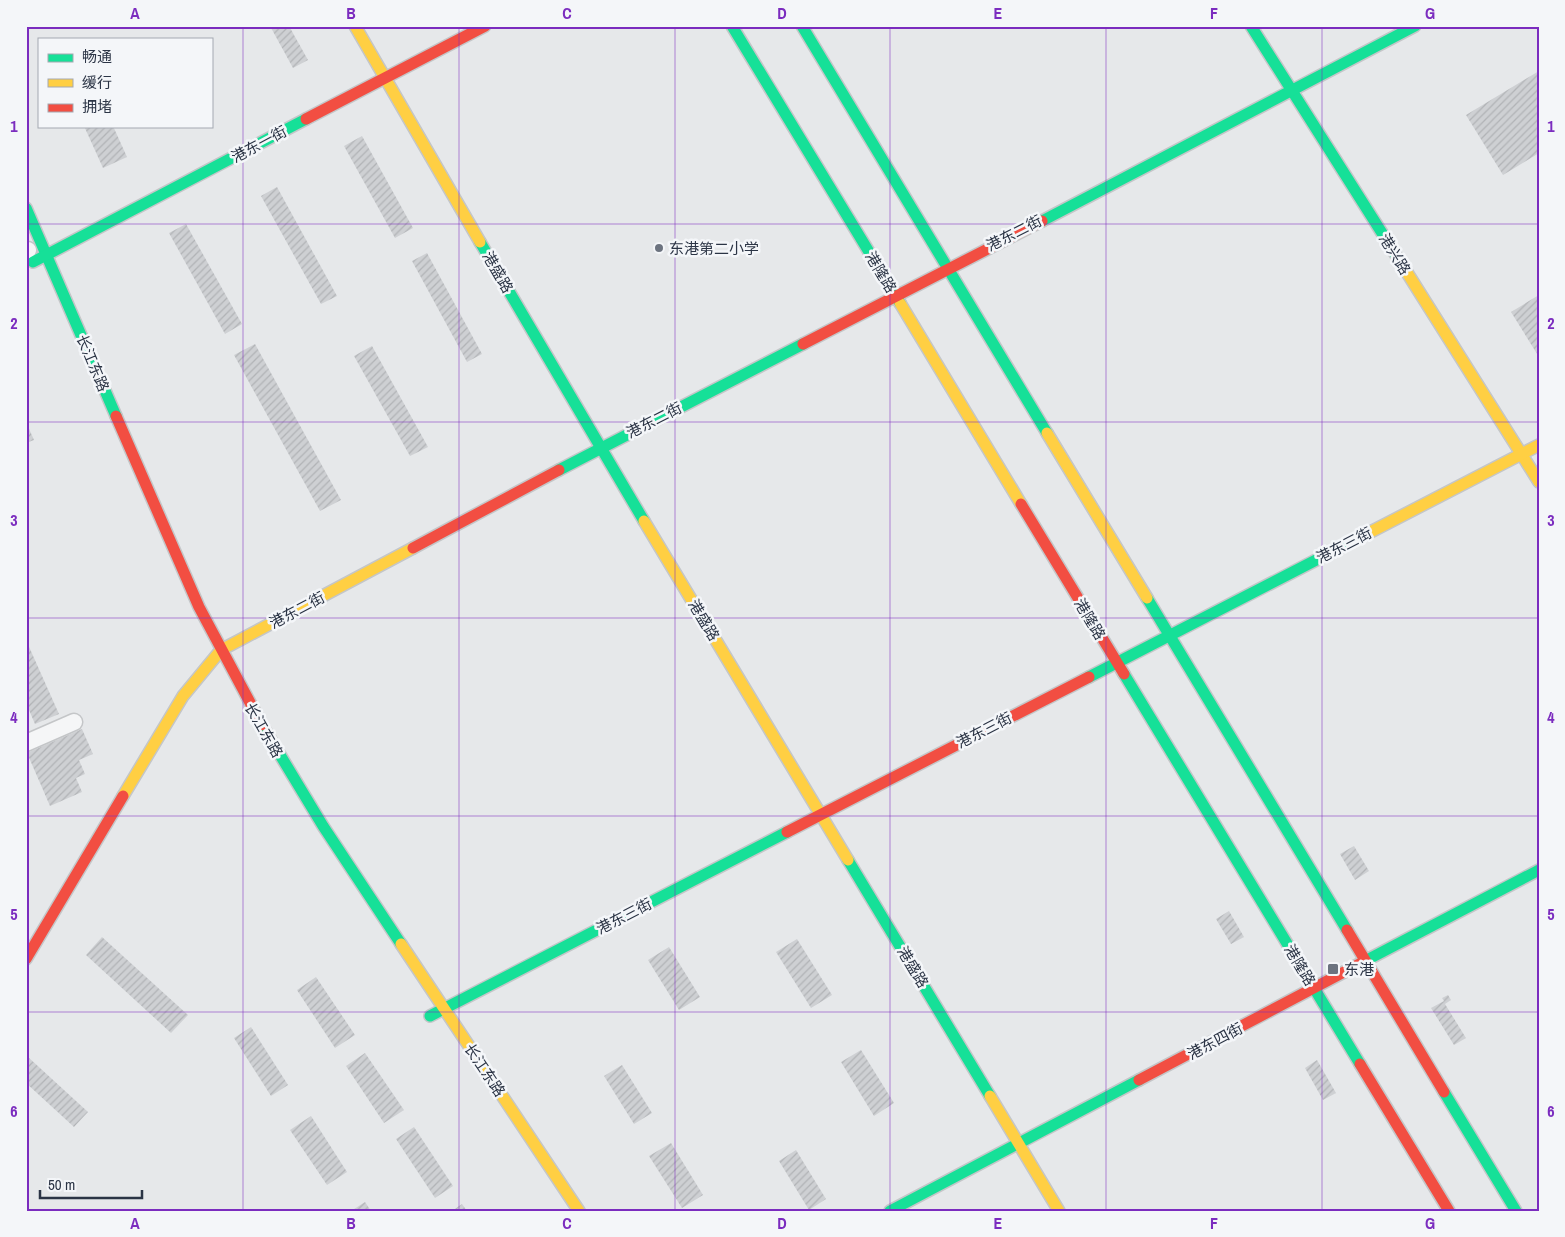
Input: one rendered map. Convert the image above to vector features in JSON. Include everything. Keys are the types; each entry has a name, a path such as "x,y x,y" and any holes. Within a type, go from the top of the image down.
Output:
{"main road":[{"name":"港盛路","path":"355,26 600,448 1059,1211"},
{"name":"港东一街","path":"35,254 485,26"},
{"name":"港隆路","path":"732,26 1449,1211"},
{"path":"802,26 1516,1211"},
{"name":"港兴路","path":"1251,26 1539,482"},
{"name":"港东二街","path":"26,959 183,696 213,667 221,650 600,448 1292,92 1415,26"},
{"name":"长江东路","path":"26,208 35,254 199,607 285,768 579,1211"},
{"name":"港东三街","path":"430,1016 1539,445"},
{"path":"203,648 213,667"},
{"name":"港东四街","path":"890,1211 1539,870"}],"street":[{"path":"26,743 74,722"}],"building":[{"path":"270,26 289,26 308,60 293,68"},
{"path":"1539,71 1539,153 1503,175 1466,115"},
{"path":"85,128 114,128 127,157 103,168"},
{"path":"362,136 413,228 395,238 344,146"},
{"path":"277,187 337,296 321,304 261,196"},
{"path":"186,224 242,324 225,334 169,233"},
{"path":"427,253 482,354 467,362 412,261"},
{"path":"1539,295 1539,357 1511,312"},
{"path":"255,344 341,500 320,511 234,355"},
{"path":"372,346 428,447 410,456 354,356"},
{"path":"26,422 34,440 26,443"},
{"path":"26,640 59,714 35,724 26,703"},
{"path":"82,729 93,754 79,760 85,774 76,778 82,792 50,806 27,753"},
{"path":"1354,846 1369,871 1355,880 1340,854"},
{"path":"1229,911 1244,937 1231,944 1216,919"},
{"path":"102,937 188,1015 171,1033 86,955"},
{"path":"797,939 832,995 811,1008 776,952"},
{"path":"669,947 700,997 679,1010 648,960"},
{"path":"316,977 355,1035 335,1048 297,990"},
{"path":"1448,995 1451,1000 1445,1004 1466,1038 1454,1045 1431,1008 1444,1001 1442,998"},
{"path":"251,1027 288,1085 271,1096 234,1038"},
{"path":"861,1050 894,1103 874,1116 841,1062"},
{"path":"365,1053 404,1110 384,1123 346,1066"},
{"path":"28,1057 88,1112 74,1127 26,1083"},
{"path":"1317,1060 1336,1093 1323,1100 1305,1068"},
{"path":"622,1065 652,1113 634,1124 604,1076"},
{"path":"311,1116 347,1172 327,1185 290,1130"},
{"path":"414,1127 453,1186 435,1198 396,1139"},
{"path":"671,1143 703,1195 682,1208 649,1156"},
{"path":"796,1150 826,1199 809,1210 779,1161"},
{"path":"365,1202 371,1211 351,1211"},
{"path":"462,1204 467,1211 452,1211"}],"traffic: fast":[{"path":"732,26 900,303"},
{"path":"802,26 1047,433"},
{"path":"1251,26 1401,263"},
{"path":"1042,221 1415,26"},
{"path":"33,262 306,119"},
{"path":"26,208 116,416"},
{"path":"480,242 644,521"},
{"path":"559,470 803,344"},
{"path":"1089,677 1353,541"},
{"path":"1147,598 1347,930"},
{"path":"1124,674 1360,1064"},
{"path":"262,725 323,826 401,944"},
{"path":"430,1016 787,832"},
{"path":"848,860 990,1096"},
{"path":"1363,962 1539,870"},
{"path":"890,1211 1139,1080"},
{"path":"1444,1092 1516,1211"}],"traffic: slow":[{"path":"355,26 480,242"},
{"path":"1401,263 1539,482"},
{"path":"900,303 1021,504"},
{"path":"1047,433 1147,598"},
{"path":"1353,541 1539,445"},
{"path":"644,521 848,860"},
{"path":"123,796 183,696 221,650 413,548"},
{"path":"401,944 579,1211"},
{"path":"990,1096 1059,1211"}],"traffic: jam":[{"path":"306,119 485,26"},
{"path":"803,344 1042,221"},
{"path":"116,416 199,607 262,725"},
{"path":"413,548 559,470"},
{"path":"1021,504 1124,674"},
{"path":"787,832 1089,677"},
{"path":"26,959 123,796"},
{"path":"1347,930 1444,1092"},
{"path":"1139,1080 1363,962"},
{"path":"1360,1064 1449,1211"}],"place":[{"name":"东港第二小学","path":"659,248"},
{"name":"东港","path":"1333,969"}]}
